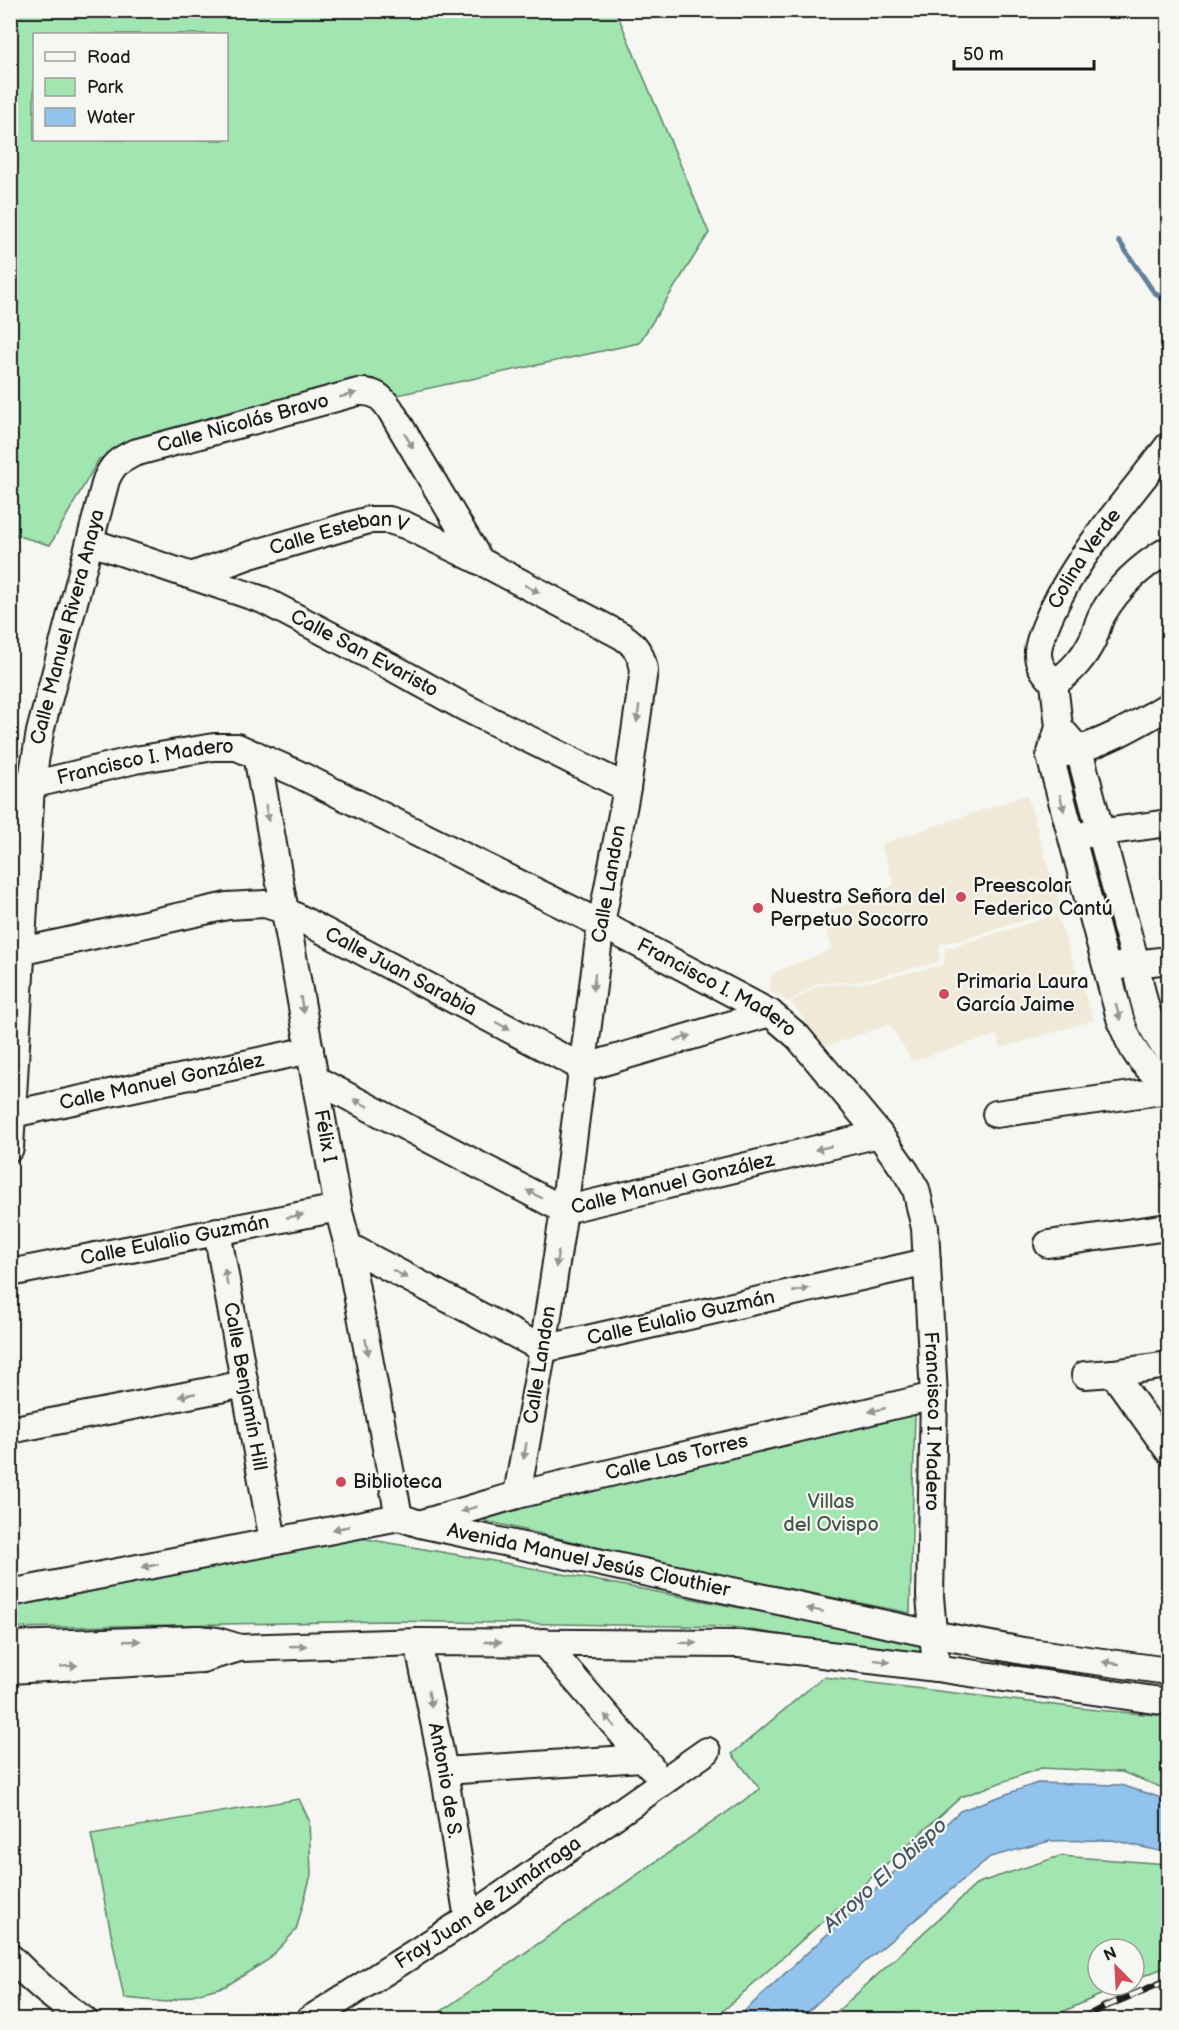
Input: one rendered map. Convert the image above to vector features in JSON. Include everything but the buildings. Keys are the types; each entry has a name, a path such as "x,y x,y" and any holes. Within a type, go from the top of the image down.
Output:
{"street":[{"name":"Calle Nicolás Bravo","path":"112,466 134,453 358,392 369,392 376,394 390,409 480,561"},
{"name":"Colina Verde","path":"1054,683 1039,664 1038,651 1041,636 1054,607 1068,580 1168,446"},
{"name":"Calle Manuel Rivera Anaya","path":"10,1148 23,951 21,786 40,732 106,480 112,466"},
{"name":"Calle Esteban V","path":"194,575 288,543 369,520 389,520 405,525 480,561"},
{"name":"Calle San Evaristo","path":"91,542 263,600 464,707 627,788"},
{"path":"1168,550 1131,576 1101,614 1093,639 1083,655 1065,677 1054,683 1059,727 1050,756 1128,1042 1138,1057 1168,1085"},
{"name":"Calle Landon","path":"480,561 630,641 638,651 644,670 627,788 601,924 564,1210 543,1349 517,1495"},
{"path":"1050,756 1079,750 1118,734 1168,706"},
{"path":"1059,727 1079,750 1136,964 1149,1022 1168,1051"},
{"name":"Francisco I. Madero","path":"21,786 135,760 214,747 237,747 306,778 601,924 770,1012 798,1037 879,1134 906,1172 916,1189 925,1228 934,1396 930,1596 936,1668"},
{"name":"Félix I","path":"257,755 338,1208 409,1520"},
{"path":"1071,837 1168,823"},
{"name":"Calle Juan Sarabia","path":"23,951 227,906 258,904 285,910 583,1068"},
{"path":"1107,967 1168,960"},
{"path":"583,1068 770,1012"},
{"name":"Calle Manuel González","path":"12,1114 310,1050"},
{"name":"Calle Manuel González","path":"315,1079 564,1210 879,1134"},
{"path":"996,1114 1168,1090"},
{"name":"Calle Eulalio Guzmán","path":"10,1273 338,1208"},
{"path":"1048,1244 1168,1227"},
{"name":"Calle Benjamín Hill","path":"217,1231 273,1541"},
{"path":"348,1246 543,1349"},
{"name":"Calle Eulalio Guzmán","path":"543,1349 927,1262"},
{"path":"1085,1375 1168,1365"},
{"path":"1113,1373 1168,1450"},
{"path":"10,1430 245,1384"},
{"name":"Calle Las Torres","path":"409,1520 934,1396"},
{"name":"Avenida Manuel Jesús Clouthier","path":"10,1593 273,1541 409,1520 932,1634 1023,1651 1168,1671"},
{"path":"10,1645 198,1639 217,1641 240,1648"},
{"path":"10,1670 201,1659 240,1648 418,1642 740,1644 936,1668 1168,1702"},
{"name":"Antonio de S.","path":"418,1642 444,1771 468,1919"},
{"path":"543,1642 663,1780"},
{"name":"Fray Juan de Zumárraga","path":"309,2019 468,1919 706,1751"},
{"path":"444,1771 642,1758"},
{"path":"10,1957 59,2002 84,2019"}],"shaded area":[{"name":"Preescolar Federico Cantú","path":"1027,795 1061,909 961,940 940,944 939,962 856,982 817,983 789,1002 769,991 772,974 832,949 822,914 894,885 881,844"},
{"name":"Primaria Laura García Jaime","path":"1057,915 1094,1020 1001,1048 996,1035 912,1061 890,1024 825,1047 791,1002 818,985 859,984 944,965 945,949"}],"green space":[{"path":"10,11 616,11 709,233 639,343 99,459 50,545 11,534"},
{"name":"Villas del Ovispo","path":"915,1411 910,1613 672,1565 461,1515"},
{"path":"343,1535 505,1563 924,1643 921,1657 733,1627 389,1621 11,1628 10,1607"},
{"path":"823,1677 1096,1710 1168,1716 1168,1790 1122,1772 1041,1768 961,1797 714,2019 430,2019 760,1789 732,1754"},
{"path":"299,1799 309,1820 311,1875 296,1930 268,1960 226,1986 166,2002 124,1998 91,1834"},
{"path":"1060,1856 1168,1864 1168,1966 1146,1975 1146,1937 1086,1937 1086,1997 1096,1997 1047,2019 829,2019 978,1883"}],"water":[{"path":"1037,1783 1121,1785 1168,1800 1168,1853 1112,1840 1050,1841 990,1857 800,2019 736,2019 960,1811"}],"waterway":[{"path":"1119,241 1153,291 1168,304"}],"railway":[{"path":"1079,2020 1168,1980"}],"place":[{"name":"Preescolar Federico Cantú","path":"961,897"},
{"name":"Nuestra Señora del Perpetuo Socorro","path":"758,908"},
{"name":"Primaria Laura García Jaime","path":"944,994"},
{"name":"Biblioteca","path":"341,1482"}],"water label":[{"name":"Arroyo El Obispo","path":"885,1875"}]}
